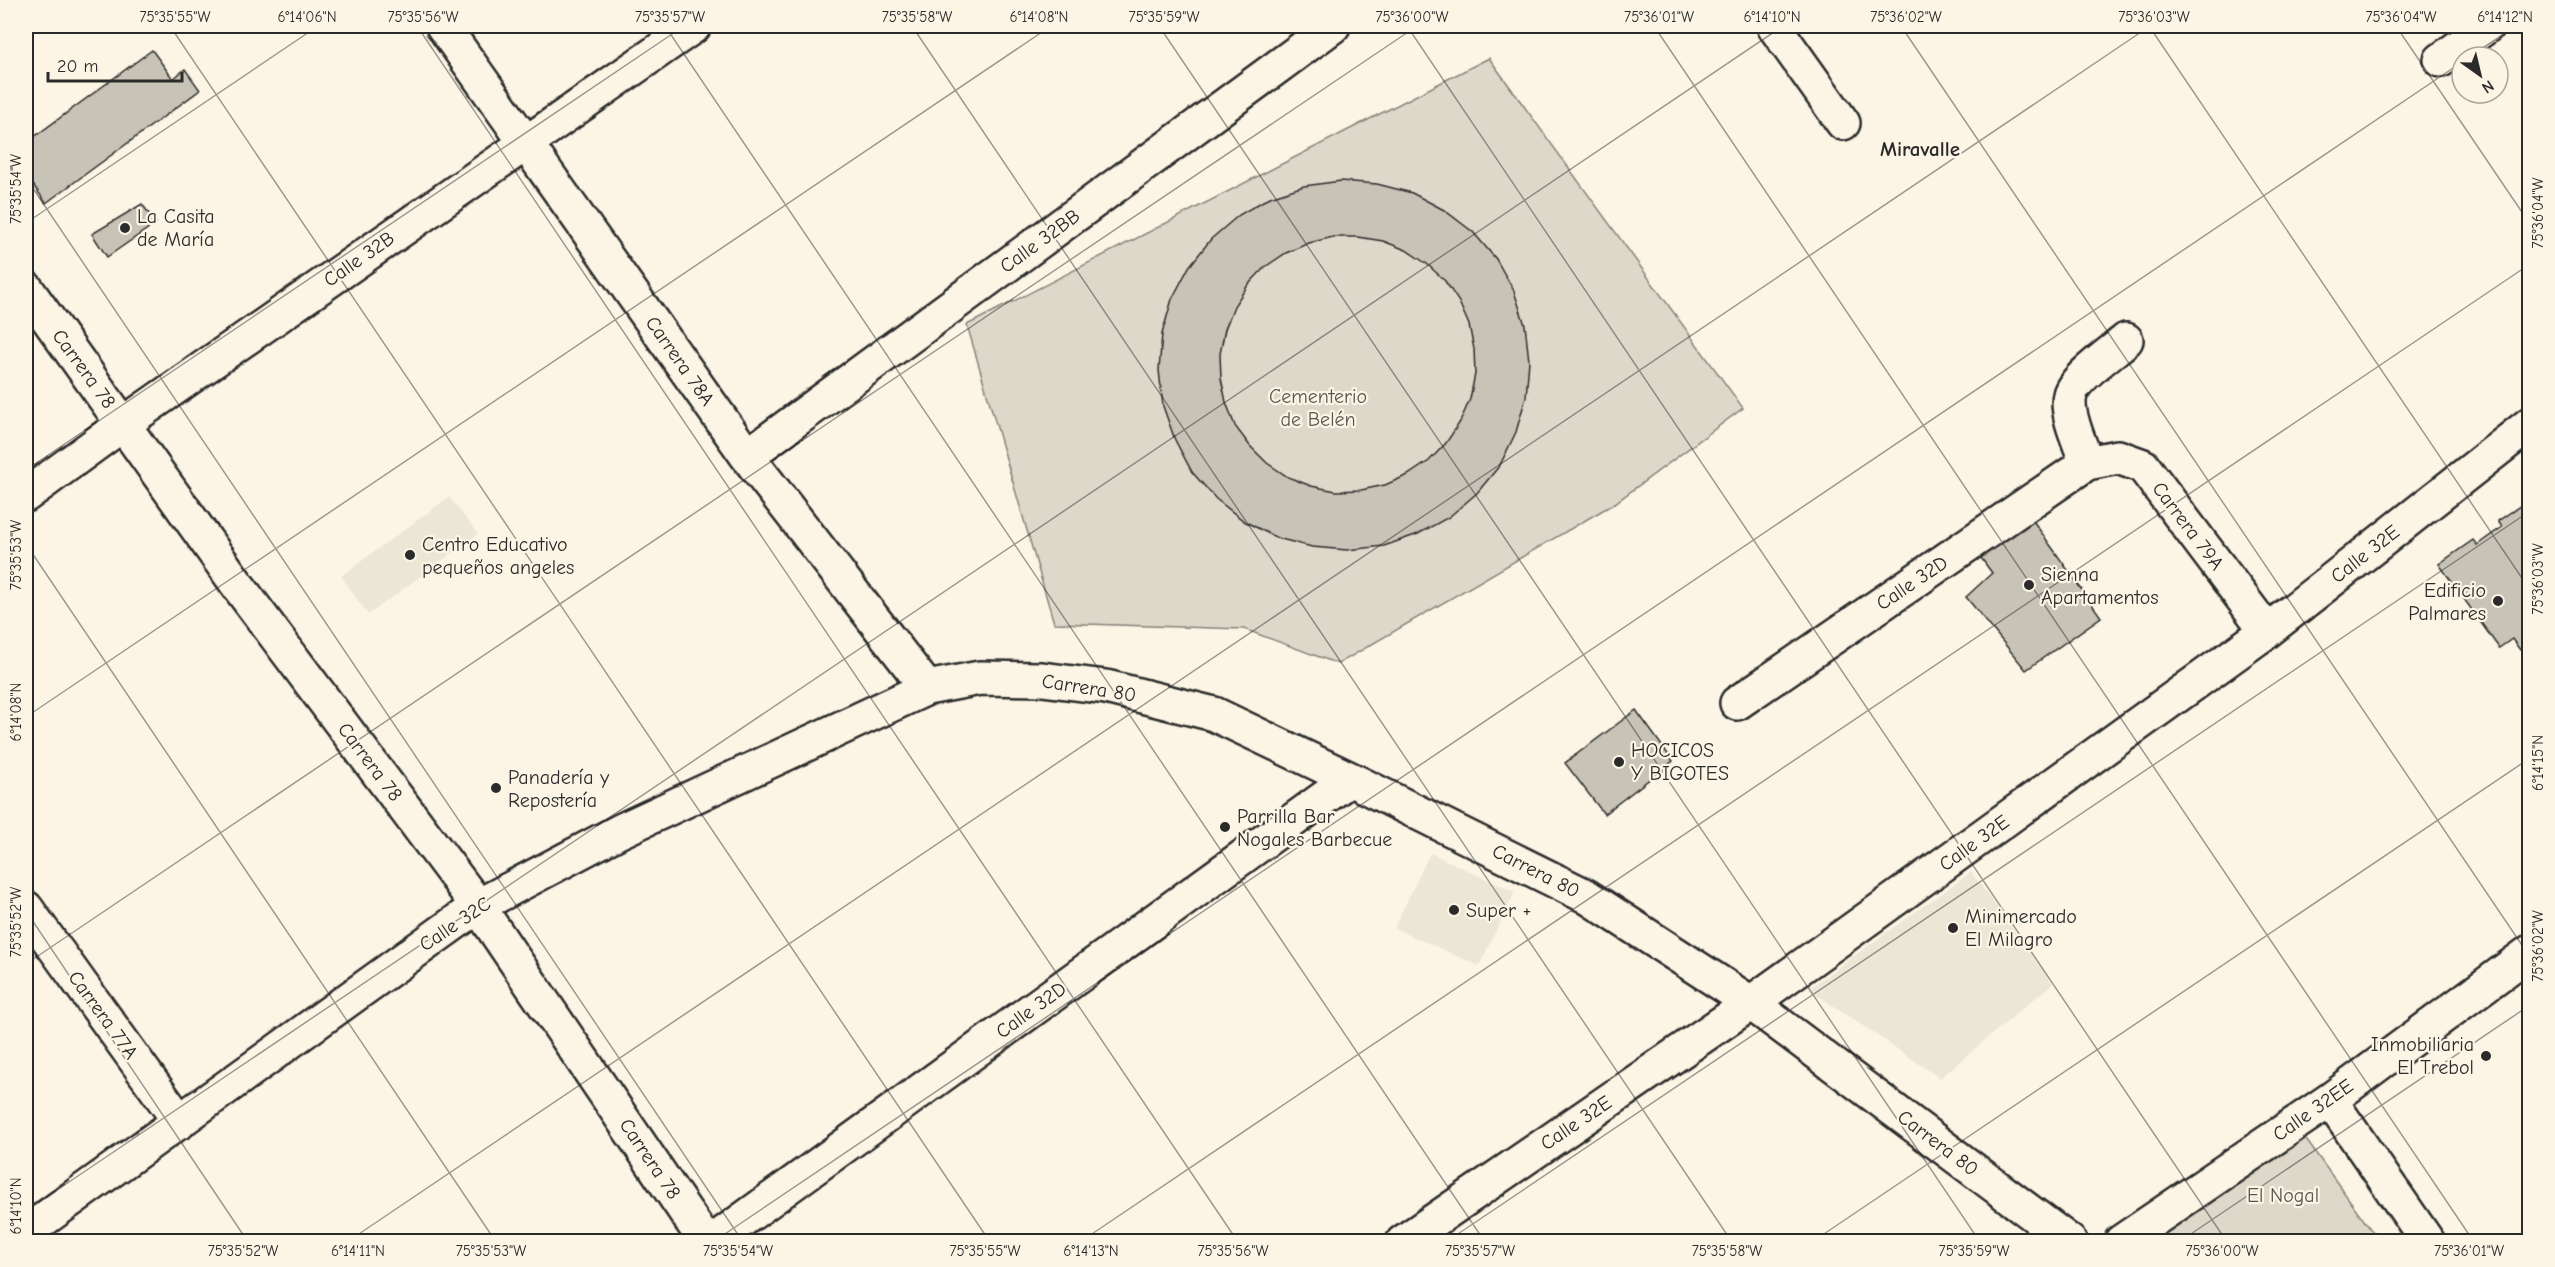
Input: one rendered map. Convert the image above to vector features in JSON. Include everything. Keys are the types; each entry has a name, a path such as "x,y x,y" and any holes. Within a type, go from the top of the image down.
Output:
{"street":[{"name":"Carrera 78A","path":"443,26 747,456 927,688"},
{"name":"Calle 32B","path":"26,495 123,424 694,26"},
{"name":"Calle 32BB","path":"747,456 1333,26"},
{"path":"1774,26 1844,123"},
{"path":"2441,60 2487,26"},
{"name":"Carrera 78","path":"26,288 239,587 478,906 706,1242"},
{"path":"2087,463 2069,412 2070,395 2080,380 2126,340"},
{"name":"Calle 32E","path":"1403,1242 1751,1003 2267,631 2529,424"},
{"name":"Carrera 79A","path":"2087,463 2118,457 2143,466 2267,631"},
{"name":"Calle 32D","path":"1737,703 2087,463"},
{"name":"Carrera 80","path":"927,688 980,678 1042,679 1106,687 1214,714 1350,779 1586,896 1751,1003 2070,1242"},
{"name":"Calle 32C","path":"26,1232 478,906 620,831 927,688"},
{"name":"Calle 32D","path":"712,1242 1350,779"},
{"name":"Carrera 77A","path":"26,908 180,1122"},
{"name":"Calle 32EE","path":"2121,1242 2330,1100 2529,952"},
{"path":"2330,1100 2428,1242"}],"shaded area":[{"name":"Centro Educativo pequeños angeles","path":"449,497 478,534 368,615 341,576"},
{"name":"Super +","path":"1430,853 1515,892 1479,966 1394,928"},
{"name":"Minimercado El Milagro","path":"1971,872 2053,983 1940,1078 1808,989"}],"green space":[{"name":"Cementerio de Belén","path":"1489,58 1743,408 1615,503 1338,664 1244,629 1054,623 967,325"},
{"name":"El Nogal","path":"2299,1130 2379,1241 2134,1242"}],"building":[{"path":"152,50 173,79 185,69 200,90 46,203 26,175 26,143"},
{"path":"1341,181 1377,184 1412,193 1444,210 1473,232 1496,259 1514,291 1525,325 1529,361 1526,397 1516,432 1500,465 1477,493 1449,517 1418,534 1384,546 1347,550 1312,547 1277,538 1244,521 1216,499 1192,472 1175,440 1163,406 1159,370 1162,334 1172,299 1189,267 1211,239 1239,215 1270,197 1304,186","holes":["1333,237 1358,237 1383,241 1406,250 1427,264 1445,281 1459,302 1469,325 1474,349 1475,374 1470,399 1460,422 1446,443 1429,461 1408,475 1385,485 1361,490 1336,491 1311,486 1288,477 1267,463 1250,446 1235,426 1226,402 1221,378 1220,354 1225,329 1234,306 1248,285 1265,267 1286,253 1309,243"]},
{"name":"La Casita de María","path":"142,204 156,223 107,257 92,234"},
{"name":"Edificio Palmares","path":"2530,499 2530,644 2520,650 2512,639 2499,648 2439,564 2473,540 2477,545 2502,527 2498,521"},
{"name":"Sienna Apartamentos","path":"2029,515 2101,617 2026,670 1966,597 1992,573 1976,551"},
{"name":"HOCICOS Y BIGOTES","path":"1636,710 1673,761 1604,814 1565,763"}],"place":[{"name":"La Casita de María","path":"125,228"},
{"name":"Centro Educativo pequeños angeles","path":"410,555"},
{"name":"Sienna Apartamentos","path":"2029,585"},
{"name":"Edificio Palmares","path":"2498,601"},
{"name":"HOCICOS Y BIGOTES","path":"1619,762"},
{"name":"Panadería y Repostería","path":"496,788"},
{"name":"Parrilla Bar Nogales Barbecue","path":"1225,827"},
{"name":"Super +","path":"1454,910"},
{"name":"Minimercado El Milagro","path":"1953,928"},
{"name":"Inmobiliaria El Trebol","path":"2486,1056"}],"district":[{"name":"Miravalle","path":"1920,149"}]}
